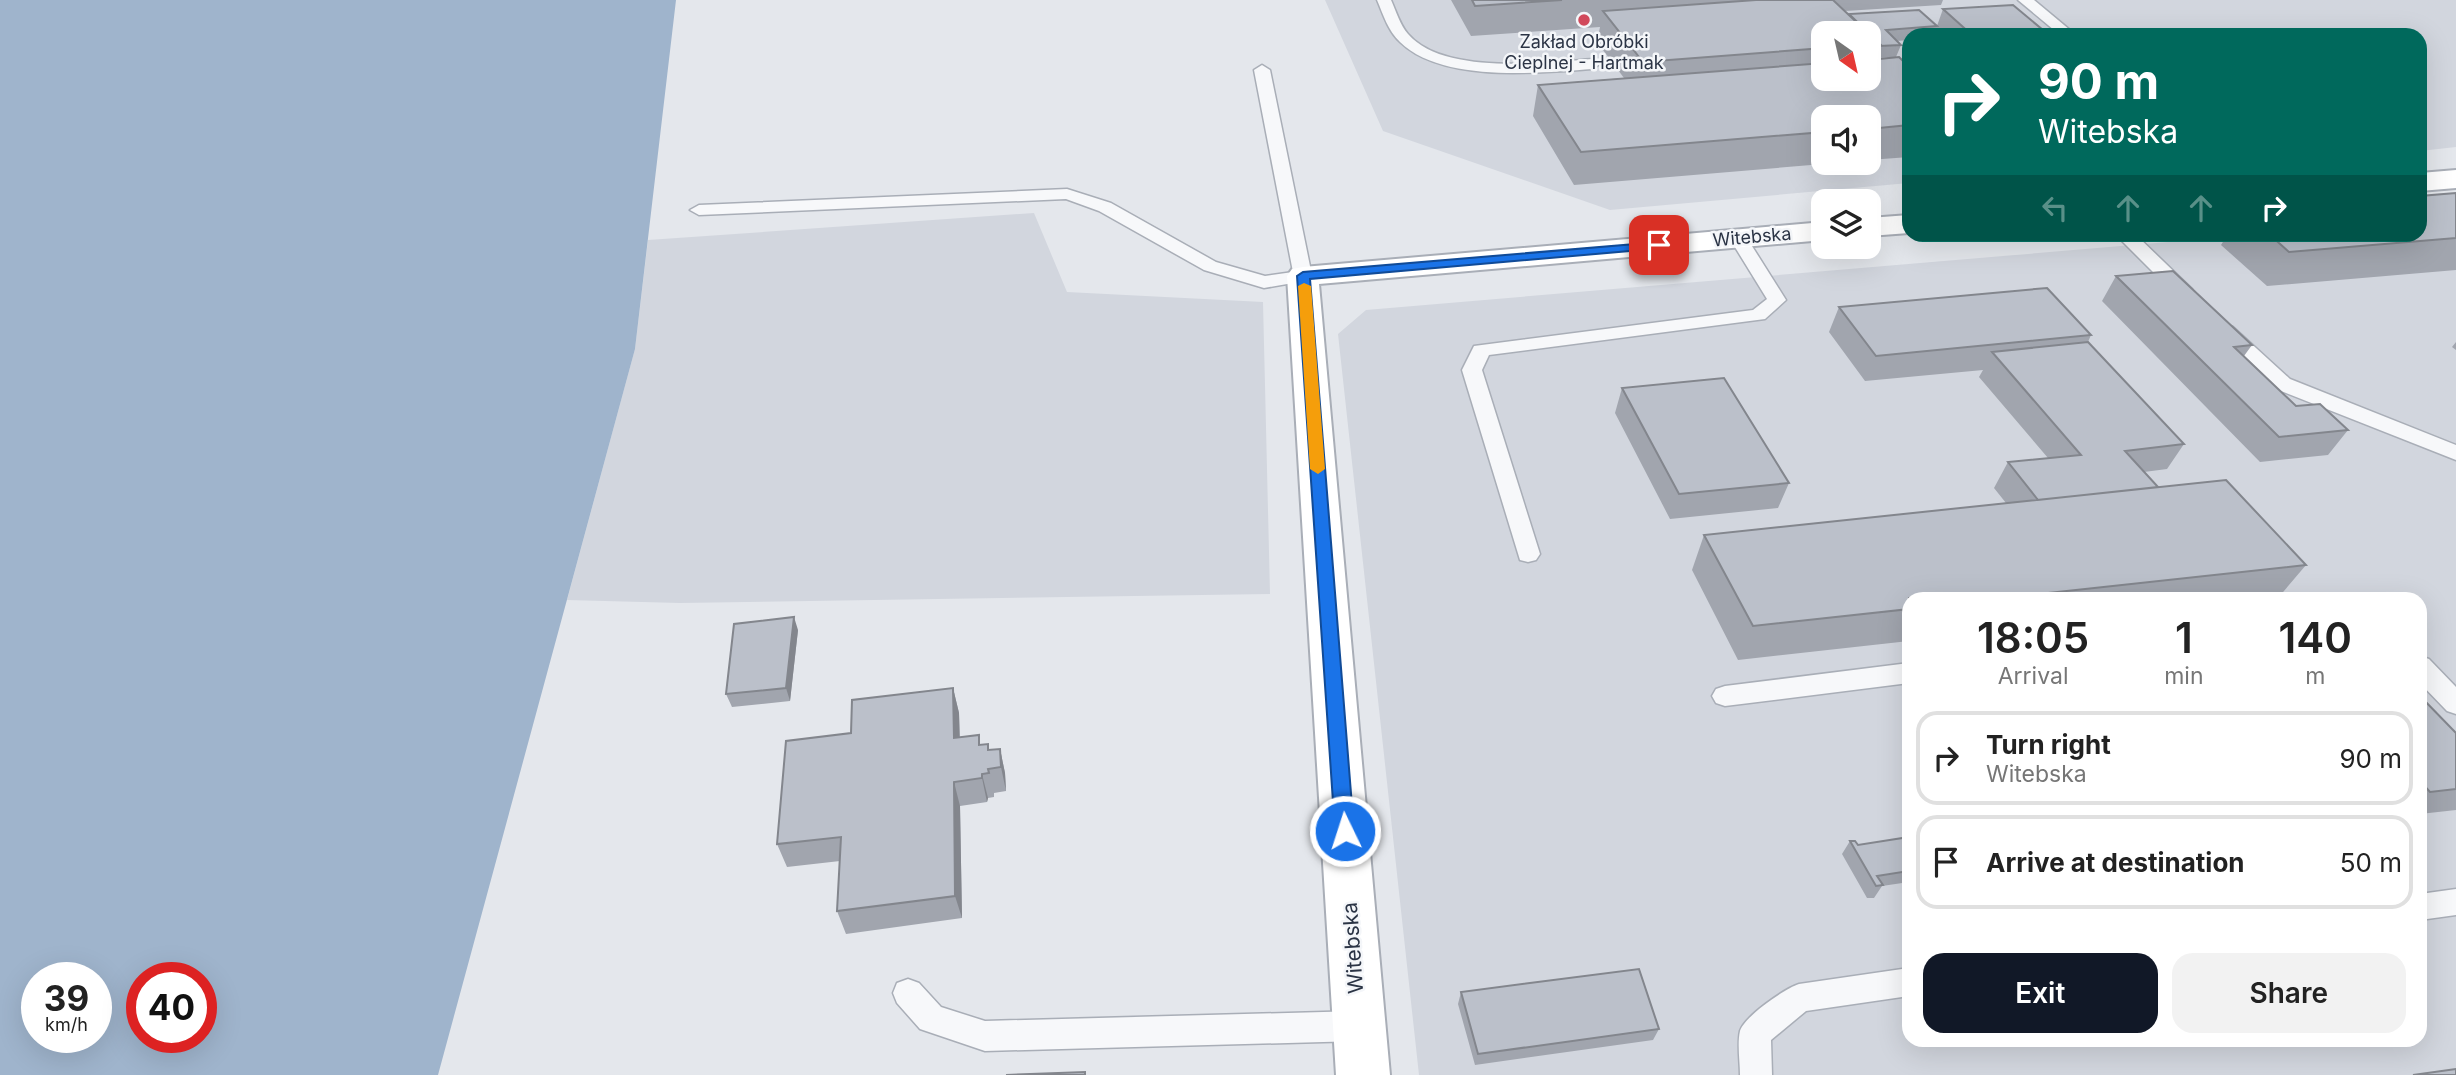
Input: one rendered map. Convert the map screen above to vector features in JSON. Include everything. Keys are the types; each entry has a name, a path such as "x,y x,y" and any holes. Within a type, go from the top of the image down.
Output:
{"street":[{"path":"2427,181 2456,179"},
{"path":"1881,227 1902,225"},
{"name":"Witebska","path":"1363,1075 1303,276 1811,232"}],"lane":[{"path":"1384,0 1406,41 1460,66 1532,68 1592,64"},
{"path":"2025,0 2060,28"},
{"name":"Witebska","path":"1262,70 1303,276"},
{"path":"699,210 1067,194 1105,207 1210,266 1264,282 1303,276"},
{"path":"1528,554 1472,370 1480,349 1758,315 1777,300 1738,239"},
{"path":"2132,242 2283,384 2456,453"},
{"path":"2427,673 2456,704"},
{"path":"1725,696 1902,674"},
{"path":"2427,906 2456,902"},
{"path":"1756,1075 1755,1033 1799,998 1902,983"},
{"path":"908,993 931,1019 985,1036 1359,1026"}],"shaded area":[{"path":"1325,0 2456,0 2456,147 2427,150 2427,28 1902,28 1902,184 1811,189 1811,192 1610,210 1383,131"},
{"path":"1034,213 1067,292 1263,302 1270,594 680,603 567,600 635,349 648,240"},
{"path":"2456,217 2456,1075 1419,1075 1338,334 1366,310 2168,242 2427,242 2427,231"}],"water":[{"path":"0,0 676,0 635,349 438,1075 0,1075"}],"building":[{"path":"1472,0 1562,0 1475,6"},
{"path":"1756,0 1833,0 1855,21 1811,21 1811,49 1643,62 1603,11"},
{"path":"2013,5 2041,28 1964,28 1943,9"},
{"path":"1919,10 1937,26 1886,30 1901,45 1881,46 1881,21 1856,21 1849,14"},
{"path":"1899,57 1902,60 1902,126 1881,128 1881,105 1811,105 1811,133 1581,152 1538,85 1811,64 1811,91 1881,91 1881,59"},
{"path":"2456,193 2456,238 2427,240 2427,195"},
{"path":"2278,242 2408,242 2289,252"},
{"path":"2173,271 2252,345 2234,347 2296,406 2320,404 2348,430 2279,437 2116,276"},
{"path":"2047,288 2091,335 1876,356 1839,307"},
{"path":"2088,342 2184,444 2125,451 2158,487 2038,500 2008,462 2081,455 1992,352"},
{"path":"1724,378 1789,483 1679,494 1622,388"},
{"path":"2226,480 2306,565 2058,592 1902,592 1902,610 1753,626 1704,535"},
{"path":"794,617 786,688 726,694 734,624"},
{"path":"953,688 954,738 979,735 979,745 988,744 988,750 1000,749 1001,767 988,769 989,773 982,774 982,778 954,782 955,896 837,911 841,837 777,844 786,741 851,733 852,700"},
{"path":"2427,703 2456,733 2456,789 2430,792 2427,789"},
{"path":"1902,838 1902,872 1877,876 1883,885 1876,886 1850,841 1855,841 1858,845"},
{"path":"1639,969 1659,1029 1478,1054 1461,992"},
{"path":"2456,1069 2456,1075 2413,1075"},
{"path":"1085,1072 1085,1075 1006,1075"}],"slow traffic":[{"path":"1304,286 1318,469"}],"place":[{"name":"Zakład Obróbki Cieplnej - Hartmak","path":"1584,20"}],"route":[{"path":"1345,831 1303,276 1659,245"}]}
